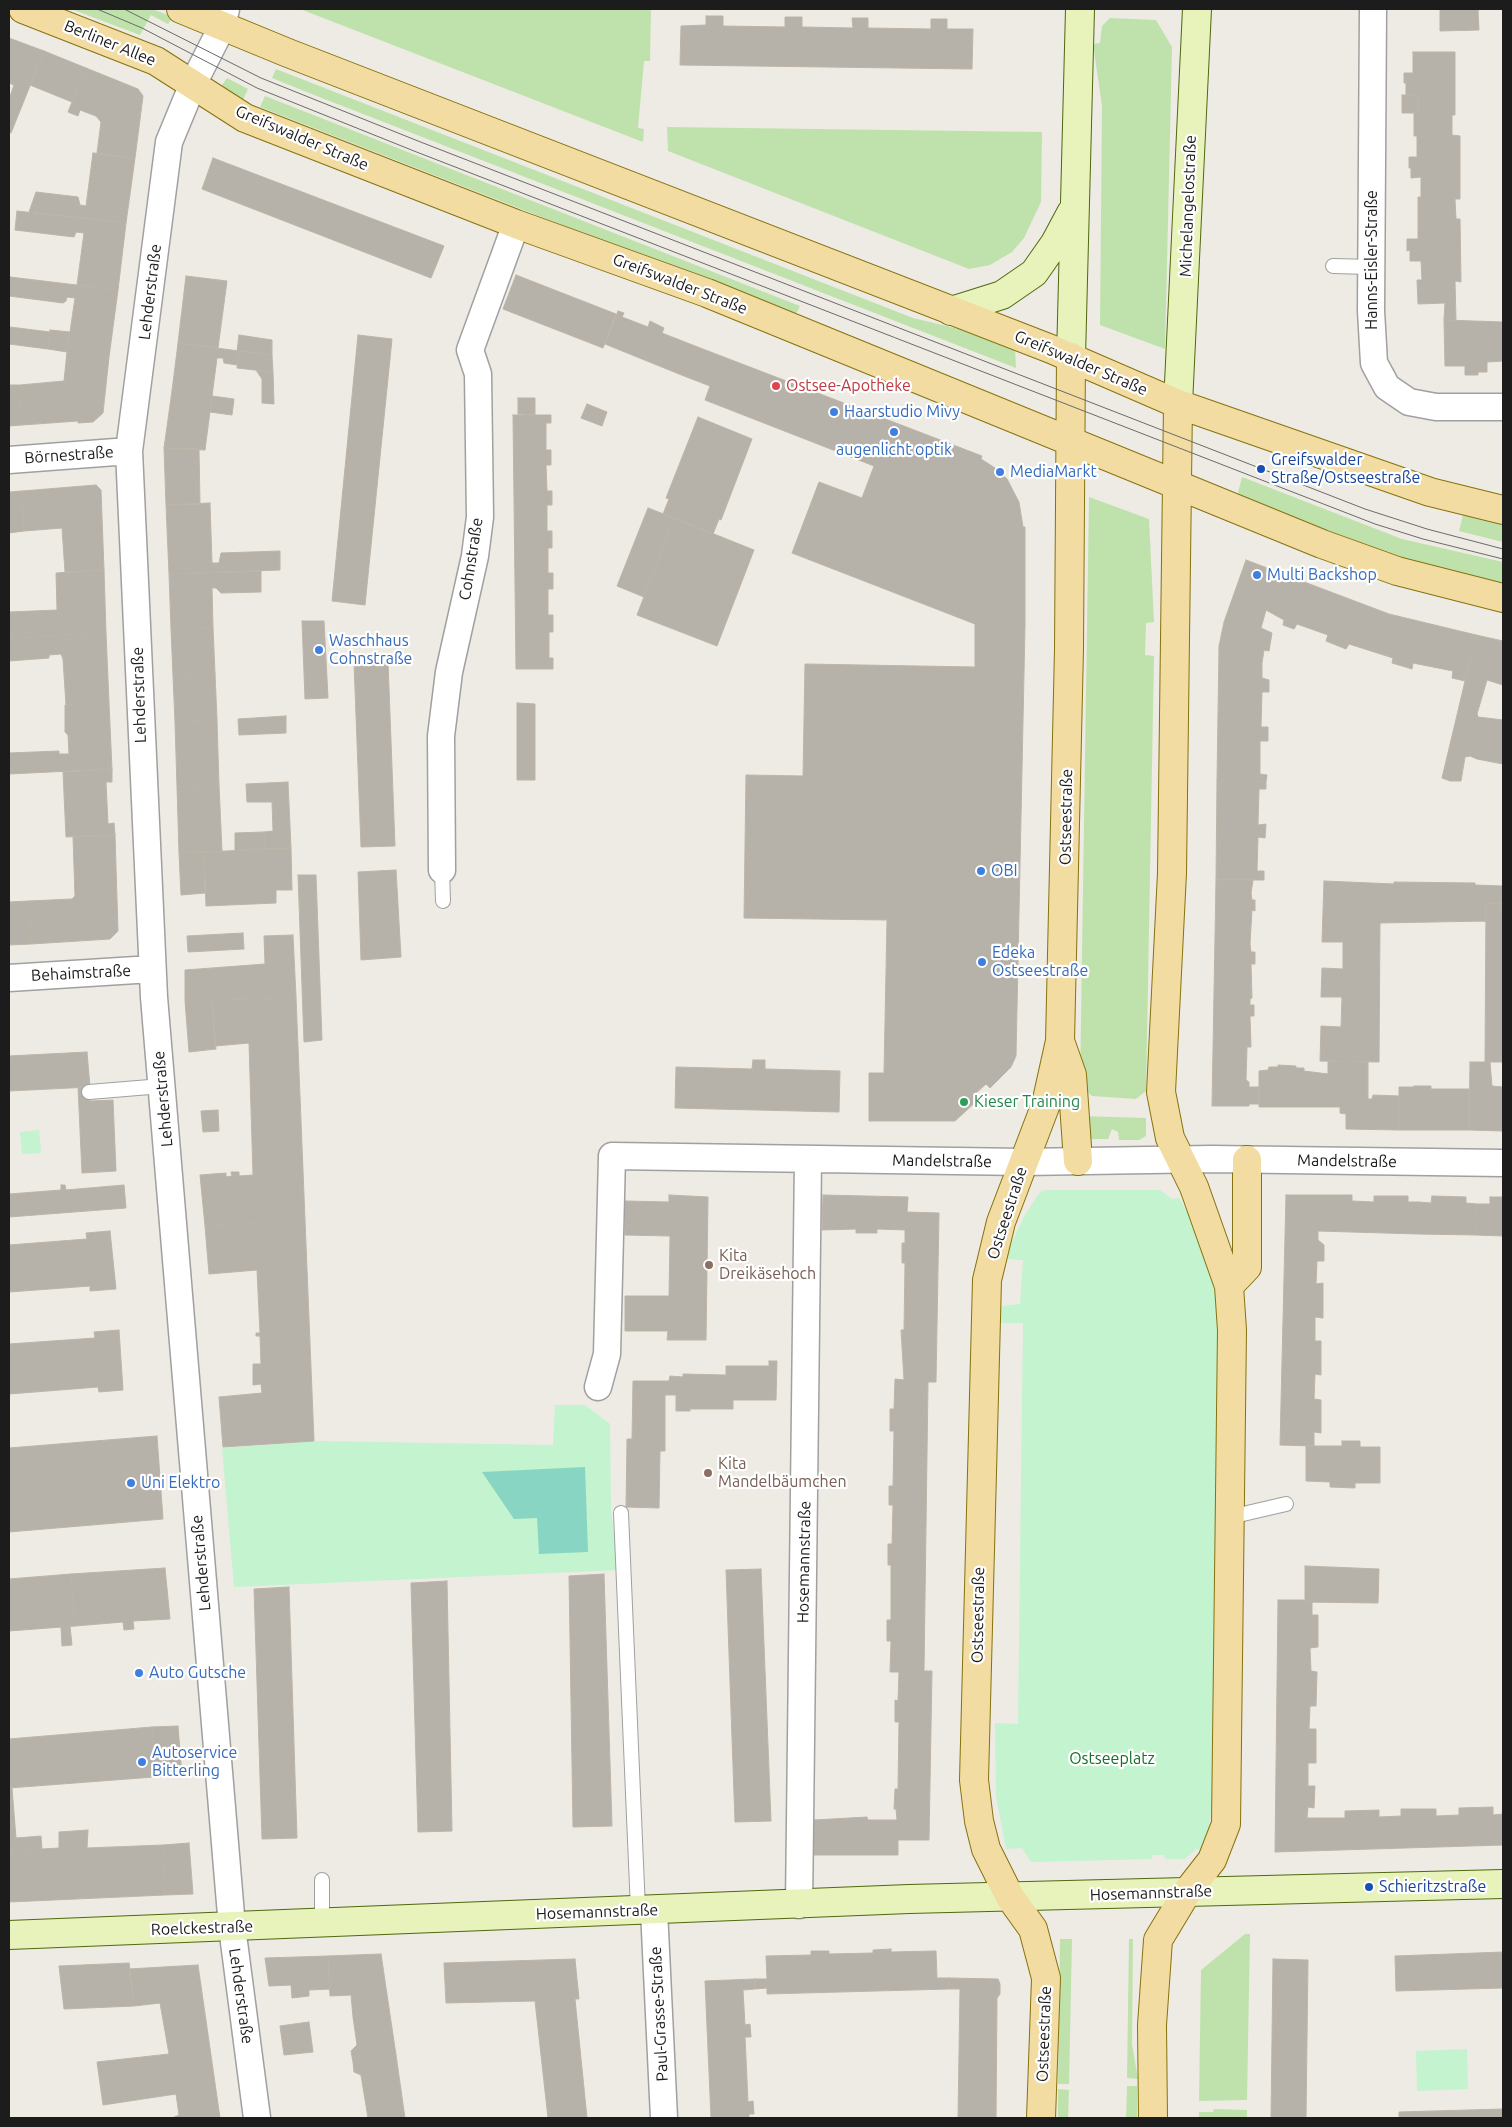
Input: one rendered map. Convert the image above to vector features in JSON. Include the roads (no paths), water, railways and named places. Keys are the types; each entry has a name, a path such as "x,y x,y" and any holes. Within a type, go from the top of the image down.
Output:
{"main road":[{"name":"Berliner Allee","path":"23,9 145,56 193,84"},
{"path":"181,9 224,18"},
{"name":"Greifswalder Straße","path":"224,18 952,312 1070,357 1178,404 1421,489 1503,510"},
{"name":"Greifswalder Straße","path":"193,84 245,118 516,224 700,291 1071,440 1303,537 1397,571 1503,598"},
{"name":"Ostseestraße","path":"1041,2118 1046,1978 1033,1929 1010,1897 986,1849 979,1822 974,1780 988,1280 1001,1222 1046,1104 1060,1041 1071,440 1070,357"},
{"path":"1152,2118 1152,2025 1158,1940 1186,1892 1212,1860 1226,1824 1232,1330 1229,1286 1194,1187 1178,1159 1170,1138 1161,1092 1172,872 1178,404"},
{"path":"1060,1041 1072,1075 1078,1161"},
{"path":"1229,1286 1247,1267 1248,1160"}],"street":[{"path":"1070,357 1080,9"},
{"name":"Michelangelostraße","path":"1178,404 1197,9"},
{"name":"Hanns-Eisler-Straße","path":"1373,9 1372,351 1378,374 1400,397 1420,406 1503,407"},
{"path":"193,84 224,18"},
{"name":"Lehderstraße","path":"193,84 169,142 129,451 152,969 232,1927 257,2118"},
{"path":"952,312 1002,295 1034,273 1055,242 1074,207"},
{"name":"Cohnstraße","path":"442,870 441,736 449,672 475,556 480,517 478,374 470,350 516,224"},
{"name":"Börnestraße","path":"9,460 129,451"},
{"name":"Behaimstraße","path":"9,978 152,969"},
{"name":"Mandelstraße","path":"598,1387 607,1354 612,1156 1024,1162 1178,1159 1503,1164"},
{"name":"Hosemannstraße","path":"799,1905 808,1159"},
{"name":"Hosemannstraße","path":"396,1920 1010,1897 1503,1884"},
{"name":"Paul-Grasse-Straße","path":"646,1910 664,2118"},
{"name":"Roelckestraße","path":"9,1936 396,1920"}],"lane":[{"path":"1333,266 1372,267"},
{"name":"Cohnstraße","path":"442,870 443,901"},
{"path":"89,1092 162,1086"},
{"path":"1230,1517 1286,1504"},
{"path":"622,1512 646,1910"},
{"path":"322,1880 322,1923"}],"tram line":[{"path":"97,9 142,28 257,88 414,151 1375,524 1423,539 1503,559"},
{"path":"124,9 261,78 418,141 1365,509 1427,529 1503,549"}],"place":[{"name":"Ostsee-Apotheke","path":"776,386"},
{"name":"Haarstudio Mivy","path":"834,412"},
{"name":"augenlicht optik","path":"894,432"},
{"name":"Greifswalder Straße/Ostseestraße","path":"1261,469"},
{"name":"MediaMarkt","path":"1000,472"},
{"name":"Multi Backshop","path":"1257,575"},
{"name":"Waschhaus Cohnstraße","path":"319,650"},
{"name":"OBI","path":"981,871"},
{"name":"Edeka Ostseestraße","path":"982,962"},
{"name":"Kieser Training","path":"964,1102"},
{"name":"Kita Dreikäsehoch","path":"709,1265"},
{"name":"Kita Mandelbäumchen","path":"708,1473"},
{"name":"Uni Elektro","path":"131,1483"},
{"name":"Auto Gutsche","path":"139,1673"},
{"name":"Autoservice Bitterling","path":"142,1762"},
{"name":"Schieritzstraße","path":"1369,1887"}],"park label":[{"name":"Ostseeplatz","path":"1112,1759"}]}
